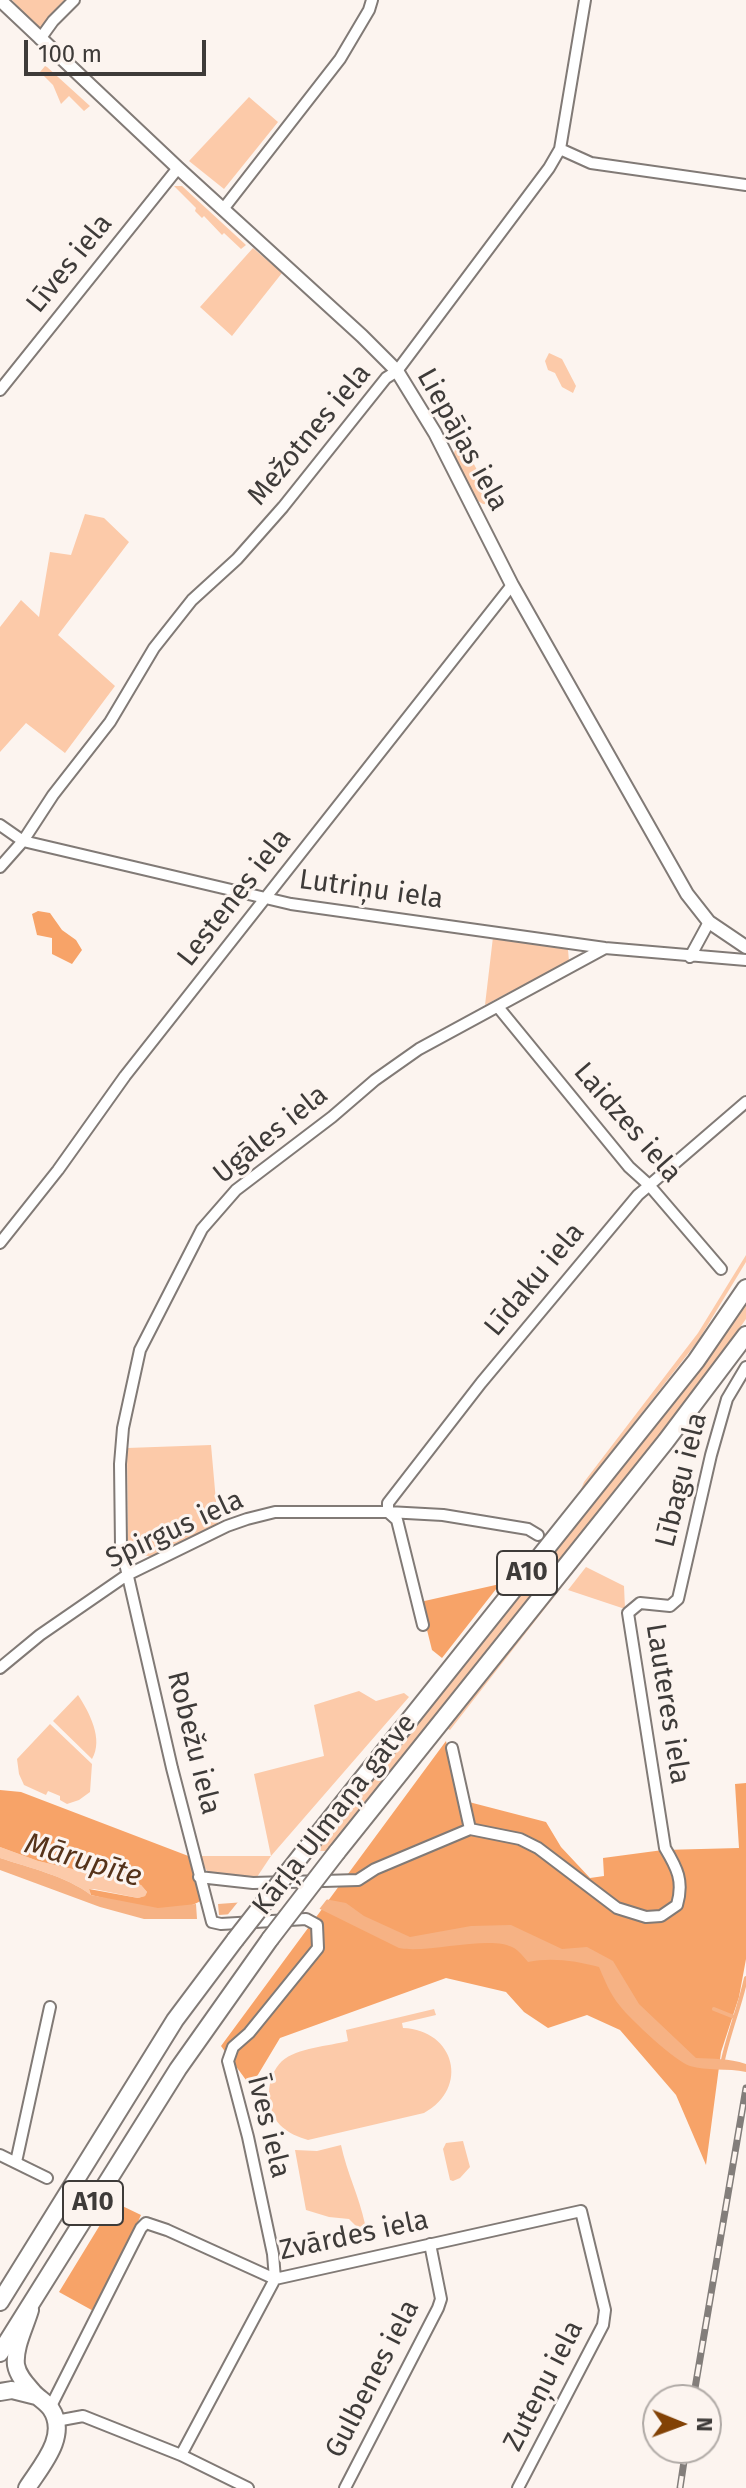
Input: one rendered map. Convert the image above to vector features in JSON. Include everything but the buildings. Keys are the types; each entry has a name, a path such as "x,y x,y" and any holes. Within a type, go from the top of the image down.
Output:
{"main road":[{"name":"Kārļa Ulmaņa gatve","path":"0,2302 175,2020 303,1853 696,1361 746,1288"},
{"name":"Kārļa Ulmaņa gatve","path":"0,2353 178,2069 270,1939 666,1441 746,1335"},
{"path":"27,2488 52,2449 57,2434 53,2414 16,2367 18,2347 35,2297"},
{"path":"0,2392 12,2390 36,2396"}],"street":[{"path":"40,39 74,0"},
{"path":"224,208 340,59 372,0"},
{"name":"Mežotnes iela","path":"0,867 23,841 53,795 110,722 154,648 192,600 237,559 283,507 386,378 397,371 509,224 560,149 585,0"},
{"name":"Liepājas iela","path":"2,6 397,371 435,433 512,585 687,894 709,922 746,947"},
{"path":"560,149 591,163 746,185"},
{"name":"Līves iela","path":"0,390 178,168"},
{"name":"Lestenes iela","path":"0,1243 58,1170 125,1076 512,585"},
{"name":"Lutriņu iela","path":"0,825 23,841 291,904 605,948 746,960"},
{"path":"690,957 709,922"},
{"name":"Ugāles iela","path":"127,1575 121,1546 120,1464 129,1393 140,1350 202,1229 236,1190 419,1049 605,948"},
{"name":"Laidzes iela","path":"498,1007 629,1167 649,1185 721,1269"},
{"name":"Līdaku iela","path":"388,1512 388,1503 481,1383 598,1242 649,1185 746,1102"},
{"name":"Lībagu iela","path":"670,1606 678,1599 727,1399 746,1367"},
{"name":"Spirgus iela","path":"0,1668 40,1635 127,1575 227,1526 275,1512 443,1515 528,1529 538,1535"},
{"path":"388,1512 397,1520 423,1625"},
{"name":"Robežu iela","path":"127,1575 212,1922"},
{"name":"Lauteres iela","path":"470,1829 520,1839 538,1848 617,1908 646,1917 661,1916 677,1905 682,1888 679,1872 665,1848 628,1613 640,1603 670,1606"},
{"path":"199,1877 253,1883 358,1880 375,1869 470,1829 452,1748"},
{"name":"Īves iela","path":"212,1922 221,1924 296,1918 317,1925 318,1948 249,2033 233,2047 228,2061 273,2254 275,2279"},
{"path":"16,2162 50,2007"},
{"path":"0,2155 47,2178"},
{"name":"Zvārdes iela","path":"53,2414 146,2223 275,2279 581,2211"},
{"name":"Zuteņu iela","path":"518,2488 603,2325 605,2310 581,2211"},
{"name":"Gulbenes iela","path":"345,2488 438,2308 441,2299 430,2244"},
{"path":"181,2455 275,2279"},
{"path":"53,2414 83,2416 181,2455 248,2488"}],"shaded area":[{"path":"12,0 65,0 40,28"},
{"path":"45,66 90,106 84,111 69,96 61,104 53,85 40,72"},
{"path":"249,97 278,122 224,189 189,161"},
{"path":"174,186 182,186 246,245 241,249 224,233 222,235 195,211 196,208"},
{"path":"253,248 282,273 232,336 200,307"},
{"path":"549,353 562,359 576,386 573,393 562,387 555,373 548,370 545,361"},
{"path":"463,444 496,505 478,501 453,456"},
{"path":"85,514 104,518 129,542 58,635 115,686 65,753 26,723 0,752 0,627 21,600 39,617 50,552 71,555"},
{"path":"38,911 50,913 62,930 76,940 82,950 72,964 52,954 52,938 37,935 32,914"},
{"path":"493,937 563,946 568,950 569,961 485,1005"},
{"path":"746,1255 746,1262 698,1341 580,1492 584,1482 698,1333"},
{"path":"746,1304 746,1319 682,1409 326,1851 315,1851 665,1414"},
{"path":"675,1442 450,1730 446,1728"},
{"path":"211,1445 218,1524 152,1557 139,1554 128,1542 127,1448"},
{"path":"586,1567 624,1586 625,1609 568,1590"},
{"path":"500,1584 442,1658 432,1650 420,1602"},
{"path":"359,1691 376,1701 404,1693 409,1697 271,1856 254,1774 324,1756 314,1705"},
{"path":"78,1695 96,1734 92,1759 53,1721"},
{"path":"50,1724 92,1764 90,1792 67,1804 60,1800 60,1796 48,1791 46,1795 24,1785 19,1774 17,1759"},
{"path":"446,1741 460,1802 546,1822 561,1847 590,1878 604,1876 603,1858 663,1850 739,1848 735,1784 746,1783 746,1959 739,1997 721,2052 706,2165 676,2095 620,2030 587,2015 548,2028 524,2012 506,1992 446,1978 280,2038 256,2078 246,2080 221,2046"},
{"path":"0,1790 21,1792 191,1857 202,1900 190,1906 162,1909 91,1895 89,1889 138,1898 147,1892 141,1885 38,1861 0,1847"},
{"path":"0,1847 38,1861 141,1885 147,1892 138,1898 89,1889 91,1895 59,1878 0,1858"},
{"path":"196,1856 271,1856 255,1880 208,1872"},
{"path":"0,1858 59,1878 91,1895 158,1908 196,1904 197,1919 144,1919 100,1907 0,1870"},
{"path":"314,1897 346,1903 364,1916 410,1937 471,1926 511,1925 562,1949 587,1947 613,1961 639,2004 696,2058 739,2062 746,2064 746,2072 696,2068 683,2063 620,2006 599,1967 564,1960 528,1962 520,1952 504,1944 399,1948 318,1908 219,1915 218,1904"},
{"path":"434,2009 436,2015 402,2023 403,2028 421,2031 435,2039 445,2049 450,2062 451,2076 447,2089 438,2102 424,2113 308,2140 280,2125 272,2110 269,2093 272,2076 282,2061 304,2050 348,2041 346,2030"},
{"path":"463,2141 470,2167 453,2181 450,2180 443,2149 446,2143"},
{"path":"341,2145 365,2224 358,2228 349,2219 306,2210 295,2150 317,2151"},
{"path":"114,2202 141,2215 97,2313 59,2292"}],"pier":[{"path":"331,1894 317,1912 299,1908 225,1918 242,1897"}],"waterway":[{"path":"723,2060 746,1978"},
{"path":"714,2009 734,2017"}],"railway":[{"path":"696,2384 746,2088"},
{"path":"680,2488 684,2464"}],"water label":[{"name":"Mārupīte","path":"83,1861"}]}
